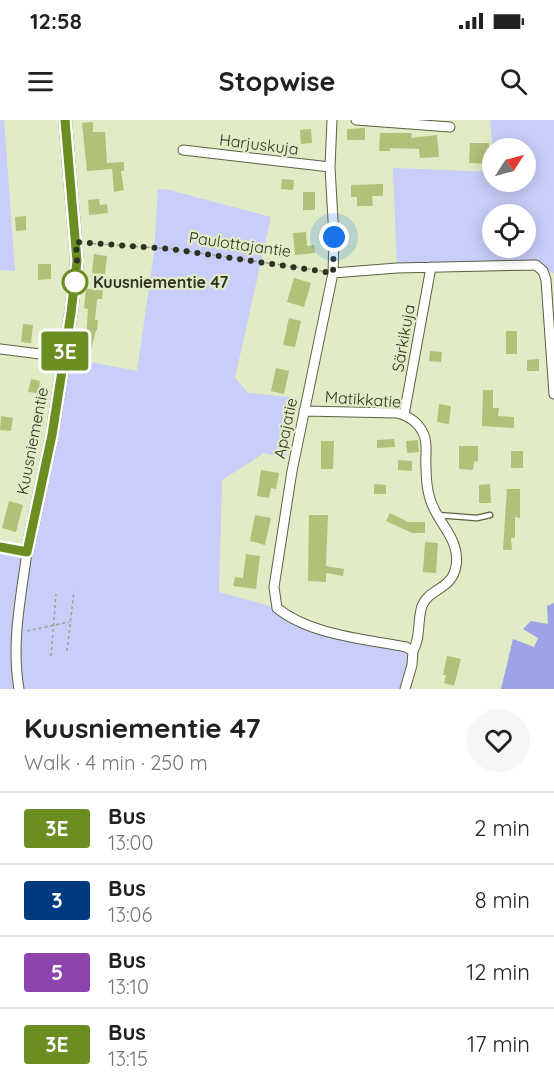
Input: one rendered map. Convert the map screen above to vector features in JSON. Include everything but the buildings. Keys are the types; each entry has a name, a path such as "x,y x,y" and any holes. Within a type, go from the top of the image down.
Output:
{"street":[{"name":"Kuusniementie","path":"27,552 52,435 77,261 65,120"},
{"name":"Apajatie","path":"332,120 330,167 334,237 333,273 292,471 274,587 278,608 290,618 320,629 409,649"},
{"path":"356,120 450,127"},
{"name":"Harjuskuja","path":"183,150 330,167"},
{"path":"333,273 431,267 536,265 543,271 546,280 554,394"},
{"name":"Särkikuja","path":"404,415 431,267"},
{"path":"0,348 64,357"},
{"name":"Matikkatie","path":"304,411 376,412 404,415 420,426 425,437 427,485 430,500 456,548 456,569 447,585 428,597 422,606 417,644 409,649 412,665 405,689"},
{"path":"0,547 27,552 17,630 16,669 19,689"}],"lane":[{"path":"437,515 477,518 490,515"}],"path":[{"name":"Paulottajantie","path":"76,242 171,249 333,273"},
{"path":"68,651 74,591"},
{"path":"51,656 56,594"},
{"path":"17,630 32,630 70,622"}],"shaded area":[{"path":"0,120 4,120 15,271 0,270"},
{"path":"490,120 554,120 554,273 543,271 535,265 397,268 393,168 482,172 482,192 536,192 536,138 492,138"},
{"path":"158,189 271,217 235,378 248,393 298,398 286,458 264,453 222,480 219,592 277,608 290,618 413,651 405,689 0,689 0,547 26,552 64,357 137,371 154,253"},
{"path":"554,603 554,689 501,689 513,639 534,647 538,638 523,629 531,621 548,624 547,606"}],"bus line":[{"name":"3E","path":"0,547 27,552 52,435 71,313 77,261 65,120"}],"place":[{"name":"Kuusniementie 47","path":"75,282"}],"route":[{"path":"75,282 76,242 171,249 333,273 334,237"}]}
